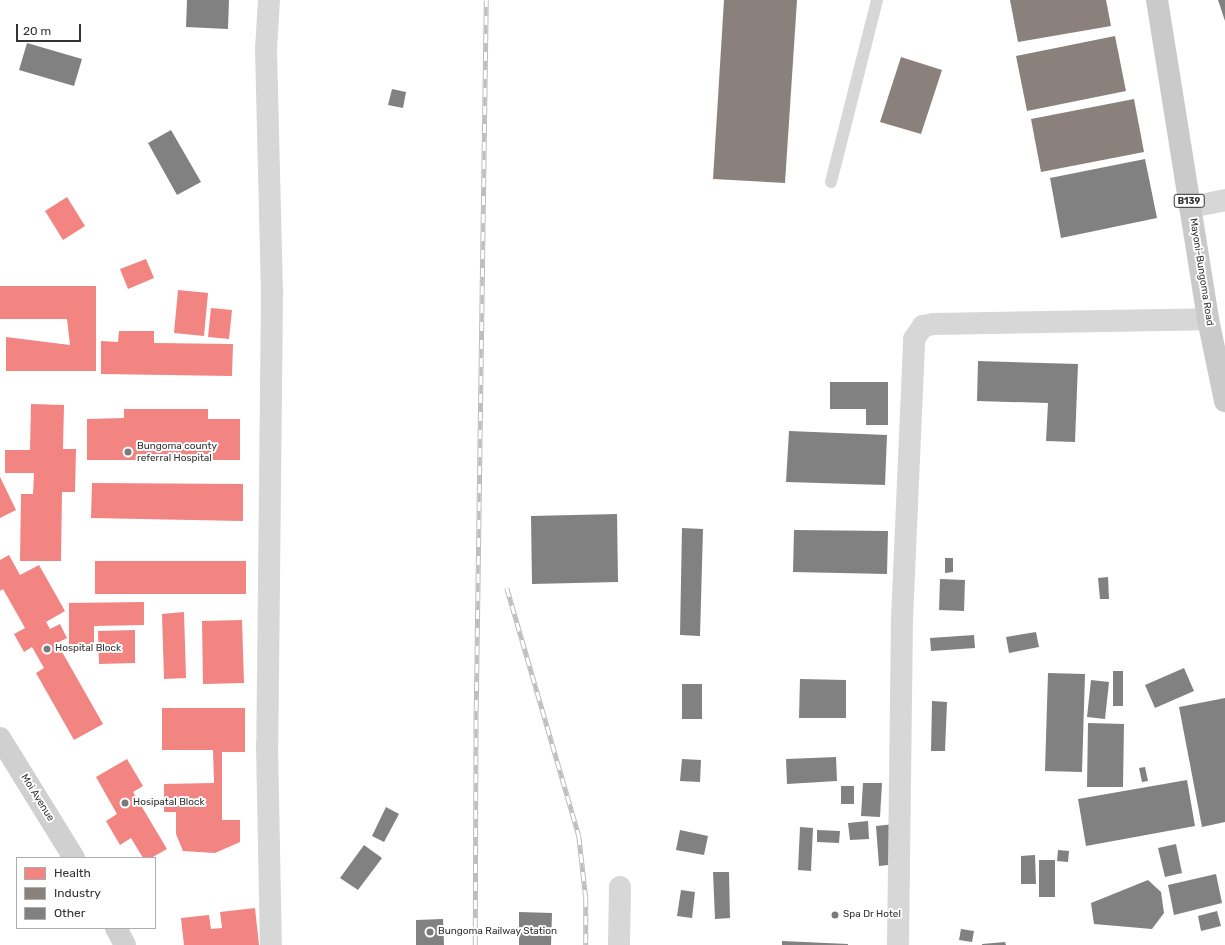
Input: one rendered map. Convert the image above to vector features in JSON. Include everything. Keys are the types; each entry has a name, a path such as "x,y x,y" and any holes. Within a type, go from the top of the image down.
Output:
{"main road":[{"name":"Mayoni-Bungoma Road","path":"1157,0 1208,319 1225,401"}],"street":[{"path":"269,0 266,49 272,294 267,744 271,945"},
{"path":"1190,207 1225,200"},
{"path":"898,945 902,619 914,339 923,326 933,324 1208,319"},
{"name":"Moi Avenue","path":"0,738 73,857"},
{"path":"619,945 620,887"},
{"path":"117,929 125,945"}],"lane":[{"path":"831,182 877,0"}],"building: Health":[{"path":"67,197 85,226 63,240 45,211"},
{"path":"146,259 154,278 128,289 120,269"},
{"path":"0,286 96,286 96,371 6,371 6,337 70,345 67,319 0,319"},
{"path":"178,290 208,293 204,336 174,333"},
{"path":"211,308 232,310 229,339 208,337"},
{"path":"119,331 154,331 154,343 233,344 232,376 101,374 101,341 118,342"},
{"path":"31,404 64,405 63,449 76,449 75,492 62,492 61,561 20,561 21,494 33,494 34,473 5,473 5,450 30,450"},
{"path":"124,409 208,409 208,419 240,419 240,460 87,460 87,419 124,418"},
{"path":"0,477 16,510 0,518"},
{"path":"92,483 243,484 243,521 91,518"},
{"name":"Hospital Block","path":"9,555 20,575 39,565 65,611 46,622 50,629 60,624 67,638 57,643 103,724 74,740 36,673 44,668 32,647 24,652 14,634 25,628 3,589 0,591 0,560"},
{"path":"95,561 246,561 246,594 95,594"},
{"path":"144,602 144,625 94,626 94,648 69,648 69,603"},
{"path":"184,612 186,678 164,679 162,614"},
{"path":"242,620 244,683 203,684 202,621"},
{"name":"Hospital Block","path":"135,630 135,663 99,664 98,631"},
{"path":"162,708 245,708 245,752 222,752 222,820 240,820 240,842 215,853 183,851 176,834 176,812 164,812 164,784 214,783 213,750 162,750"},
{"name":"Hosipatal Block","path":"127,759 143,786 133,792 167,849 153,857 142,857 131,838 120,845 106,821 117,814 96,777"},
{"path":"255,908 259,945 184,945 181,918 209,915 211,929 222,928 220,912"}],"building: Industry":[{"path":"724,0 797,0 785,183 713,179"},
{"path":"1010,0 1106,0 1111,26 1018,42"},
{"path":"1115,36 1126,91 1027,111 1016,56"},
{"path":"901,57 942,70 921,134 880,122"},
{"path":"1134,99 1144,152 1041,172 1031,119"}],"building: Other":[{"path":"187,0 229,0 228,29 186,27"},
{"path":"1218,0 1225,0 1225,21"},
{"path":"27,43 82,59 74,86 19,70"},
{"path":"392,89 406,92 403,108 388,105"},
{"path":"171,130 201,182 177,195 148,143"},
{"path":"1145,159 1157,218 1061,238 1050,178"},
{"path":"978,361 1078,364 1075,442 1046,441 1048,403 977,401"},
{"path":"830,382 888,382 888,425 866,425 866,409 830,409"},
{"path":"789,431 887,435 885,485 786,482"},
{"path":"617,514 618,582 532,584 531,516"},
{"path":"682,528 703,529 700,636 680,635"},
{"path":"794,530 888,531 887,574 793,572"},
{"path":"945,558 953,558 953,572 945,573"},
{"path":"1108,577 1109,599 1100,599 1098,578"},
{"path":"940,579 965,580 964,611 939,610"},
{"path":"1036,632 1039,647 1009,653 1006,637"},
{"path":"974,635 975,648 931,651 930,638"},
{"path":"1184,668 1194,691 1155,708 1145,685"},
{"path":"1113,671 1123,671 1123,706 1113,706"},
{"path":"1048,673 1085,674 1082,772 1045,771"},
{"path":"800,679 846,680 846,718 799,718"},
{"path":"1091,680 1109,682 1105,719 1087,717"},
{"path":"682,684 702,684 702,719 682,719"},
{"path":"1225,698 1225,822 1202,827 1179,707"},
{"path":"932,701 947,702 945,751 931,751"},
{"path":"1088,723 1124,724 1123,787 1087,787"},
{"path":"836,757 837,781 787,784 786,759"},
{"path":"682,759 701,760 700,782 680,781"},
{"path":"1145,767 1148,781 1142,782 1139,768"},
{"path":"1187,780 1195,826 1086,846 1078,799"},
{"path":"863,783 882,783 880,817 861,816"},
{"path":"841,786 854,786 854,804 841,804"},
{"path":"386,807 399,814 384,842 372,836"},
{"path":"868,821 869,839 850,840 848,823"},
{"path":"894,824 897,864 879,866 876,826"},
{"path":"800,827 813,828 811,871 798,870"},
{"path":"680,830 708,836 704,855 676,850"},
{"path":"817,830 840,831 839,843 817,842"},
{"path":"1176,844 1182,873 1165,877 1158,848"},
{"path":"364,845 382,858 358,890 340,878"},
{"path":"1058,850 1069,851 1068,862 1057,861"},
{"path":"1035,855 1036,884 1021,884 1021,856"},
{"path":"1039,860 1055,860 1055,897 1039,897"},
{"path":"713,872 729,872 730,918 715,919"},
{"path":"1216,874 1222,903 1174,915 1168,885"},
{"path":"1148,880 1161,892 1164,913 1152,929 1094,924 1091,903"},
{"path":"681,890 695,892 692,918 677,916"},
{"path":"1217,911 1221,926 1201,931 1198,916"},
{"path":"519,912 552,913 551,945 519,945"},
{"name":"Bungoma Railway Station","path":"443,919 444,945 416,945 416,920"},
{"path":"961,929 974,931 972,942 959,940"},
{"path":"782,941 848,944 848,945 782,945"},
{"path":"1005,942 1006,945 982,945 982,944"}],"railway":[{"path":"475,945 476,709 486,0"},
{"path":"507,588 579,836 586,898 586,945"}],"place":[{"name":"Bungoma county referral Hospital","path":"128,452"},
{"name":"Hospital Block","path":"47,649"},
{"name":"Hosipatal Block","path":"125,803"},
{"name":"Spa Dr Hotel","path":"835,915"},
{"name":"Bungoma Railway Station","path":"430,932"}]}
